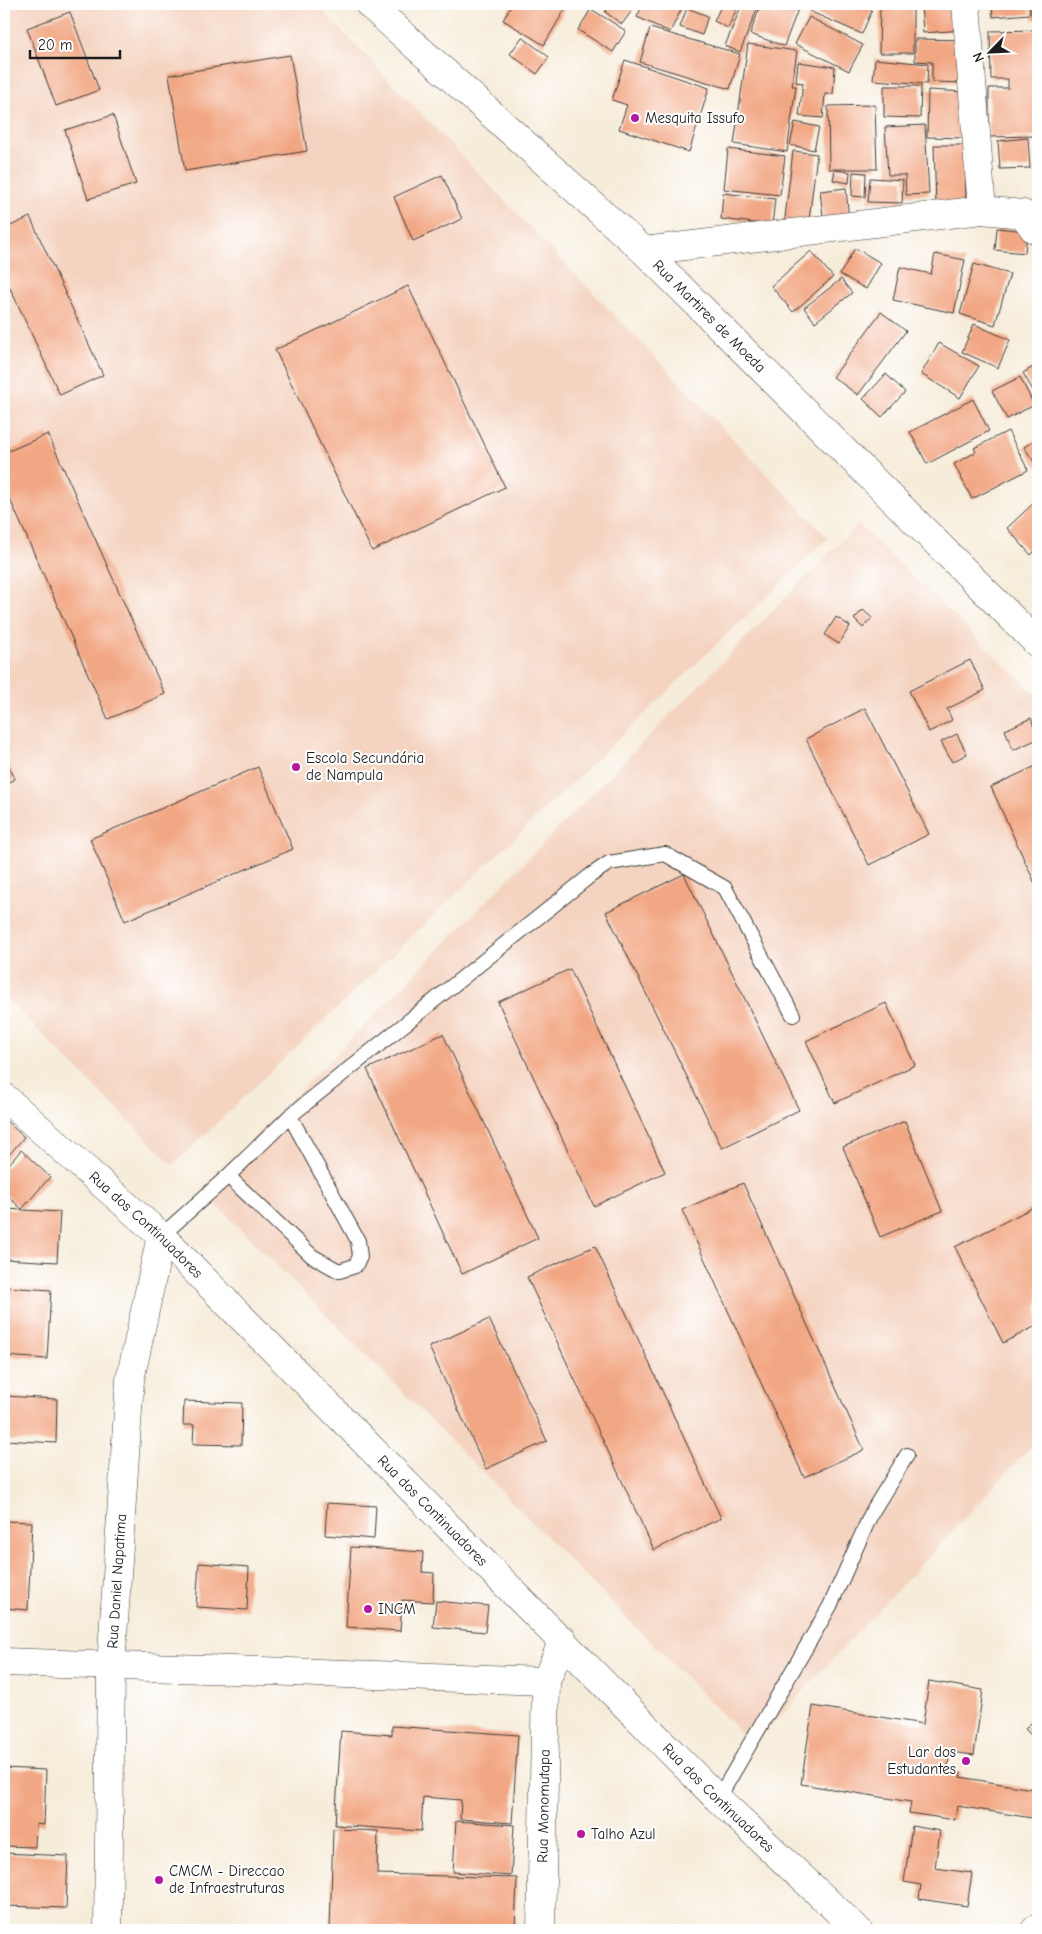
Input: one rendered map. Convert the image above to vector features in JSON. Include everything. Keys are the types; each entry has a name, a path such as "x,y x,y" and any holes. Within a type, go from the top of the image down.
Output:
{"street":[{"name":"Rua Martires de Moeda","path":"369,4 644,251 1038,644"},
{"path":"966,4 982,210"},
{"path":"644,251 982,210 1023,214 1034,229 1038,230"},
{"name":"Rua dos Continuadores","path":"4,1097 161,1236 563,1640 718,1799 858,1930"},
{"name":"Rua Daniel Napatima","path":"108,1930 111,1667 130,1380 161,1236"},
{"path":"4,1662 546,1682 563,1640"},
{"name":"Rua Monomutapa","path":"541,1930 546,1682"},
{"path":"1035,1930 1038,1927"}],"lane":[{"path":"161,1236 228,1176 290,1116 590,875 609,863 665,854 725,888 793,1015"},
{"path":"228,1176 312,1256 339,1271 355,1266 360,1257 358,1241 290,1116"},
{"path":"718,1799 830,1606 872,1512 907,1455"}],"shaded area":[{"name":"Escola Secundária de Nampula","path":"4,4 316,4 828,538 173,1165 4,996"},
{"path":"858,524 1038,697 1038,1439 753,1745 202,1190"}],"building":[{"path":"512,4 568,4 544,45 503,20"},
{"path":"611,4 637,4 622,24 605,12"},
{"path":"643,4 684,4 670,32 637,17"},
{"path":"722,4 739,4 728,28 714,21"},
{"path":"742,4 759,4 740,52 725,46"},
{"path":"761,4 800,4 784,46 750,34"},
{"path":"812,4 857,4 872,10 862,34 809,11"},
{"path":"880,4 913,4 913,53 879,53"},
{"path":"921,4 961,4 963,30 923,33"},
{"path":"992,4 1029,4 1030,14 993,17"},
{"path":"1031,4 1038,4 1038,19 1032,20"},
{"path":"687,8 708,16 702,35 680,27"},
{"path":"591,9 626,31 613,52 578,30"},
{"path":"70,12 99,90 56,106 27,28"},
{"path":"809,17 863,45 849,71 795,44"},
{"path":"650,28 740,54 730,89 640,62"},
{"path":"1038,30 1038,136 989,137 989,88 1008,88 1008,79 991,79 990,31"},
{"path":"522,37 549,57 537,74 510,54"},
{"path":"915,39 967,40 966,83 932,82 932,62 915,61"},
{"path":"748,44 797,51 792,86 796,86 787,152 734,144"},
{"path":"290,55 307,151 185,171 169,75"},
{"path":"875,59 928,64 927,84 873,80"},
{"path":"625,60 709,88 689,152 619,129 627,105 612,100"},
{"path":"798,62 835,67 833,94 825,94 823,118 799,116 803,83 796,82"},
{"path":"884,86 921,86 920,118 884,117"},
{"path":"928,90 966,92 965,138 927,137"},
{"path":"875,105 877,169 829,169 828,106"},
{"path":"113,115 136,184 88,199 65,130"},
{"path":"795,122 819,127 814,150 790,145"},
{"path":"925,125 929,194 906,195 905,175 888,175 885,127"},
{"path":"1028,138 1030,168 1000,169 998,141"},
{"path":"934,145 965,145 966,206 936,207"},
{"path":"728,149 785,156 780,195 724,189"},
{"path":"793,151 817,154 808,229 784,226"},
{"path":"835,170 850,172 849,183 833,180"},
{"path":"853,172 866,173 865,197 852,196"},
{"path":"442,175 462,219 413,241 394,197"},
{"path":"870,178 903,180 902,203 868,202"},
{"path":"846,188 849,221 824,224 820,191"},
{"path":"723,193 775,199 772,225 721,219"},
{"path":"30,217 103,375 60,395 4,275 4,229"},
{"path":"997,228 1027,231 1025,253 995,250"},
{"path":"855,248 881,263 866,289 840,274"},
{"path":"811,251 833,277 793,312 771,286"},
{"path":"935,254 965,260 954,313 893,300 900,267 931,274"},
{"path":"974,264 1010,274 995,325 960,314"},
{"path":"841,279 852,293 815,322 804,308"},
{"path":"408,286 505,487 372,551 275,350"},
{"path":"881,312 906,331 858,395 833,377"},
{"path":"974,324 1010,340 998,368 962,352"},
{"path":"939,343 979,366 960,398 921,374"},
{"path":"1038,364 1038,399 1023,373"},
{"path":"886,374 905,392 882,417 863,399"},
{"path":"1020,377 1034,405 1007,419 992,391"},
{"path":"973,399 989,431 927,464 910,432"},
{"path":"1008,431 1028,470 972,499 954,464 976,452 974,448"},
{"path":"48,434 165,694 108,719 4,486 4,453"},
{"path":"1038,438 1038,468 1024,447"},
{"path":"1038,499 1038,548 1031,555 1007,528"},
{"path":"863,610 872,618 863,628 854,619"},
{"path":"836,617 850,626 839,644 825,635"},
{"path":"970,660 985,690 947,709 952,720 929,732 909,691"},
{"path":"865,708 929,834 869,865 806,739"},
{"path":"1031,718 1038,739 1013,750 1005,730"},
{"path":"957,734 967,754 952,762 941,742"},
{"path":"4,755 15,779 4,784"},
{"path":"1038,765 1038,890 991,787"},
{"path":"258,767 293,849 125,921 90,839"},
{"path":"684,874 799,1110 722,1148 606,912"},
{"path":"570,969 665,1172 594,1206 498,1002"},
{"path":"886,1003 915,1065 835,1103 806,1041"},
{"path":"443,1034 538,1238 462,1274 367,1069"},
{"path":"4,1119 24,1137 4,1161"},
{"path":"905,1121 942,1211 880,1237 843,1147"},
{"path":"21,1150 50,1177 22,1209 4,1193 4,1170"},
{"path":"743,1183 864,1450 804,1477 682,1210"},
{"path":"1038,1205 1038,1325 1003,1343 955,1247"},
{"path":"4,1209 60,1212 57,1262 4,1259"},
{"path":"595,1246 721,1518 654,1550 527,1277"},
{"path":"4,1287 51,1290 47,1359 4,1356"},
{"path":"489,1319 547,1441 486,1469 429,1347"},
{"path":"4,1396 57,1399 56,1443 4,1440"},
{"path":"184,1401 242,1403 241,1445 193,1444 194,1425 183,1425"},
{"path":"327,1503 376,1506 374,1539 325,1535"},
{"path":"4,1521 32,1522 28,1610 4,1608"},
{"path":"351,1547 423,1552 422,1572 434,1573 433,1602 402,1600 400,1631 346,1627"},
{"path":"199,1563 249,1567 247,1610 196,1607"},
{"path":"436,1601 488,1606 485,1632 433,1627"},
{"path":"929,1681 983,1690 974,1755 950,1752 947,1771 961,1773 960,1777 1038,1790 1038,1819 957,1806 955,1820 909,1813 911,1802 801,1784 813,1706 923,1724"},
{"path":"1038,1716 1038,1733 1034,1738 1025,1729"},
{"path":"392,1726 518,1735 512,1823 460,1819 461,1800 423,1797 421,1831 335,1825 341,1731 392,1735"},
{"path":"4,1768 46,1770 44,1825 36,1824 35,1847 4,1846"},
{"path":"456,1821 514,1825 511,1876 453,1872"},
{"path":"912,1826 940,1831 935,1868 972,1873 967,1906 919,1899 921,1885 904,1882"},
{"path":"333,1829 378,1831 377,1874 517,1878 515,1930 330,1930"},
{"path":"4,1853 68,1856 66,1908 4,1906"}],"place":[{"name":"Mesquita Issufo","path":"635,118"},
{"name":"Escola Secundária de Nampula","path":"296,767"},
{"name":"INCM","path":"368,1609"},
{"name":"Lar dos Estudantes","path":"966,1761"},
{"name":"Talho Azul","path":"581,1834"},
{"name":"CMCM - Direccao de Infraestruturas","path":"159,1880"}]}
